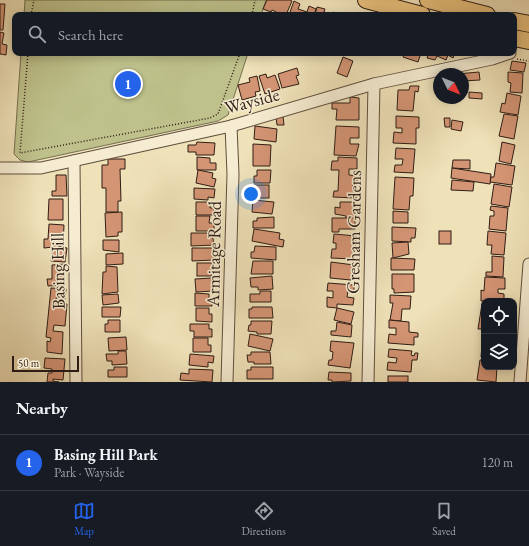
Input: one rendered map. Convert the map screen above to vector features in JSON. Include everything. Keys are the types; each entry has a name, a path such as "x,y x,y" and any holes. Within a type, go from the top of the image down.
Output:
{"highway":[{"path":"366,0 411,12"},
{"path":"428,0 465,5 480,12"},
{"path":"517,22 529,24"}],"street":[{"name":"Wayside","path":"0,168 41,168 231,126 374,84 492,59 496,56"},
{"name":"Gresham Gardens","path":"368,382 374,84"},
{"name":"Armitage Road","path":"228,382 233,174 231,126"},
{"name":"Basing Hill","path":"74,160 76,382"},
{"path":"520,382 529,264"}],"path":[{"path":"32,12 34,0"},
{"path":"253,12 255,0"},
{"path":"28,56 20,153 210,118 218,114 239,56"}],"green space":[{"path":"25,0 266,0 262,12 24,12"},
{"path":"21,56 247,56 228,115 218,121 28,162 20,160 14,154"}],"building":[{"path":"267,0 292,1 287,12 276,12 272,10 271,12 263,9"},
{"path":"294,1 300,4 298,9 307,12 290,12"},
{"path":"0,4 5,4 3,30 0,30"},
{"path":"309,6 316,9 315,12 307,12"},
{"path":"317,7 325,9 324,12 316,12"},
{"path":"0,32 4,33 2,44 7,45 6,55 0,54"},
{"path":"404,56 420,56 418,62"},
{"path":"428,56 437,56 435,60 427,58"},
{"path":"437,56 448,56 446,60"},
{"path":"343,57 353,61 347,77 337,73"},
{"path":"512,61 526,63 524,72 510,70"},
{"path":"297,68 299,75 296,76 299,84 282,88 278,74"},
{"path":"479,72 480,80 469,81 469,73"},
{"path":"508,72 523,73 522,93 510,92 511,83 508,82"},
{"path":"266,74 267,78 275,75 280,89 265,94 259,76"},
{"path":"257,76 260,91 255,92 256,96 242,100 238,85 250,82 249,78"},
{"path":"410,86 419,86 418,92 415,91 413,111 397,110 398,90 409,90"},
{"path":"469,92 482,93 482,99 469,98"},
{"path":"507,93 521,96 518,115 500,112 502,103 505,104"},
{"path":"350,97 359,98 359,120 336,120 337,109 332,109 332,103 350,103"},
{"path":"504,114 518,116 514,139 499,136"},
{"path":"283,116 284,125 277,125 276,117"},
{"path":"396,116 419,117 419,128 416,128 416,144 393,143 394,132 402,133 402,128 396,128"},
{"path":"444,118 450,118 450,127 445,127"},
{"path":"452,120 463,122 461,131 451,129"},
{"path":"255,126 277,129 276,142 254,139"},
{"path":"336,126 359,127 359,138 350,138 350,144 359,144 356,156 334,155"},
{"path":"197,142 215,143 214,155 196,155 196,152 188,152 188,145 196,145"},
{"path":"502,142 515,145 511,164 499,161"},
{"path":"253,144 271,145 270,166 253,166"},
{"path":"396,148 415,149 413,173 394,172 395,165 402,165 403,159 395,159"},
{"path":"197,157 210,158 210,163 216,163 216,170 197,170"},
{"path":"338,157 357,158 357,169 349,169 349,175 357,176 357,185 353,185 353,190 357,191 356,198 333,197 334,191 338,191 339,170 331,170 332,161 338,161"},
{"path":"108,159 125,159 125,169 120,169 121,201 118,201 118,212 106,212 106,188 102,188 102,165 108,165"},
{"path":"453,160 470,160 470,169 452,168"},
{"path":"496,163 515,166 512,185 490,182 491,177 494,177"},
{"path":"452,168 491,174 490,184 451,178"},
{"path":"198,170 213,173 212,178 216,179 214,187 196,183"},
{"path":"257,170 271,170 270,183 254,183 254,176 257,176"},
{"path":"56,175 66,175 67,196 52,196 52,191 56,191"},
{"path":"395,177 414,178 413,196 410,196 409,210 393,209"},
{"path":"452,180 474,182 473,191 451,190"},
{"path":"494,184 512,187 509,207 491,204"},
{"path":"253,185 269,185 269,198 253,198"},
{"path":"194,188 215,189 214,198 208,197 208,200 194,199"},
{"path":"49,199 63,199 63,220 48,220"},
{"path":"253,200 274,202 272,214 252,212"},
{"path":"196,202 210,202 210,208 214,208 214,215 196,215"},
{"path":"340,202 355,202 355,218 346,218 346,216 335,214 335,207 340,208"},
{"path":"491,206 508,208 506,231 489,229 490,216 494,216 494,211 490,210"},
{"path":"393,211 408,212 408,223 393,223"},
{"path":"122,212 122,232 118,232 118,236 106,237 105,213"},
{"path":"196,216 210,216 209,223 214,223 214,231 196,231"},
{"path":"274,217 274,228 253,228 253,221 257,221 257,218"},
{"path":"332,218 355,218 355,229 339,229 339,232 332,232"},
{"path":"49,224 64,225 63,246 44,248 44,239 48,239"},
{"path":"392,227 416,228 415,238 411,238 411,242 392,241"},
{"path":"254,229 280,233 279,239 284,240 283,247 252,241"},
{"path":"439,231 451,231 451,244 439,244"},
{"path":"488,231 506,233 504,255 491,254 492,245 487,245"},
{"path":"191,233 212,233 214,245 191,246"},
{"path":"334,234 356,236 354,259 331,258 332,249 336,249 336,243 333,243"},
{"path":"103,240 119,240 119,252 103,250"},
{"path":"408,242 409,254 393,258 392,243"},
{"path":"53,245 67,248 65,262 51,261"},
{"path":"255,246 276,247 276,260 251,258 251,252 254,252"},
{"path":"192,248 213,248 213,260 192,261"},
{"path":"123,253 123,264 106,265 106,254"},
{"path":"492,256 504,257 503,277 486,276 486,272 492,272"},
{"path":"391,258 415,259 414,270 391,270"},
{"path":"253,261 273,261 273,274 251,274"},
{"path":"331,262 354,265 351,280 330,278"},
{"path":"197,263 212,263 212,276 197,276"},
{"path":"65,264 65,269 63,270 64,285 48,286 47,279 52,279 52,265"},
{"path":"106,266 117,267 118,292 102,294 103,272 106,272"},
{"path":"392,274 414,274 414,292 394,293 394,289 392,289"},
{"path":"272,276 273,289 258,290 258,287 251,287 250,278"},
{"path":"485,277 505,278 505,289 498,289 498,293 504,294 504,298 481,298 481,290 484,291"},
{"path":"212,278 213,291 196,292 195,279"},
{"path":"328,283 354,285 354,292 348,291 347,297 354,298 353,305 337,304 337,308 327,307 327,297 333,298 333,291 327,291"},
{"path":"51,288 66,289 65,299 56,298 56,303 67,304 65,326 54,325 53,331 63,332 62,354 47,352 47,341 50,342 51,338 46,337"},
{"path":"260,291 271,291 271,302 250,302 250,294 260,294"},
{"path":"195,293 209,294 209,299 212,299 212,306 195,306"},
{"path":"118,294 119,303 103,305 102,295"},
{"path":"390,295 411,296 410,309 402,309 401,321 390,320 393,303 390,303"},
{"path":"102,307 121,307 120,317 102,317"},
{"path":"252,307 272,307 273,318 249,318 249,309 252,309"},
{"path":"196,308 209,308 209,314 212,314 212,322 196,321"},
{"path":"337,308 354,312 351,324 334,320"},
{"path":"481,310 481,329 478,329"},
{"path":"108,320 120,320 120,332 105,332 105,324 108,324"},
{"path":"389,320 409,322 409,332 418,333 418,337 414,337 414,345 388,343 389,334 396,335 396,328 389,328"},
{"path":"251,321 272,321 271,334 257,334 257,332 248,331"},
{"path":"337,322 352,325 351,337 331,335 331,331 336,331"},
{"path":"190,324 209,324 209,329 212,329 212,337 194,337 194,331 190,331"},
{"path":"250,334 273,339 270,351 248,346"},
{"path":"126,337 127,350 109,351 108,338"},
{"path":"193,338 208,338 208,345 211,345 211,352 193,352"},
{"path":"331,341 354,343 350,368 328,365 329,360 332,360 333,352 330,351"},
{"path":"389,349 412,351 411,355 414,356 415,353 418,353 417,360 412,360 411,372 387,370 388,362 396,363 397,358 388,357"},
{"path":"118,351 126,351 127,364 112,365 112,361 107,361 106,354 118,354"},
{"path":"251,352 270,352 271,364 254,364 254,362 248,362 247,355 251,355"},
{"path":"190,354 214,356 213,363 208,362 208,367 189,365"},
{"path":"45,358 65,359 63,380 53,379 53,381 59,382 47,382 48,373 52,373 52,369 44,368"},
{"path":"480,360 481,370 497,370 496,382 477,380"},
{"path":"114,367 127,367 127,377 108,377 108,370 114,370"},
{"path":"251,367 273,367 273,379 247,379 247,370 251,370"},
{"path":"189,369 213,370 212,382 180,380 181,373 189,374"},
{"path":"329,372 351,373 351,381 332,382 332,380 328,380"},
{"path":"388,376 408,376 408,382 388,382"}],"place":[{"name":"Basing Hill Park","path":"128,84"}]}
